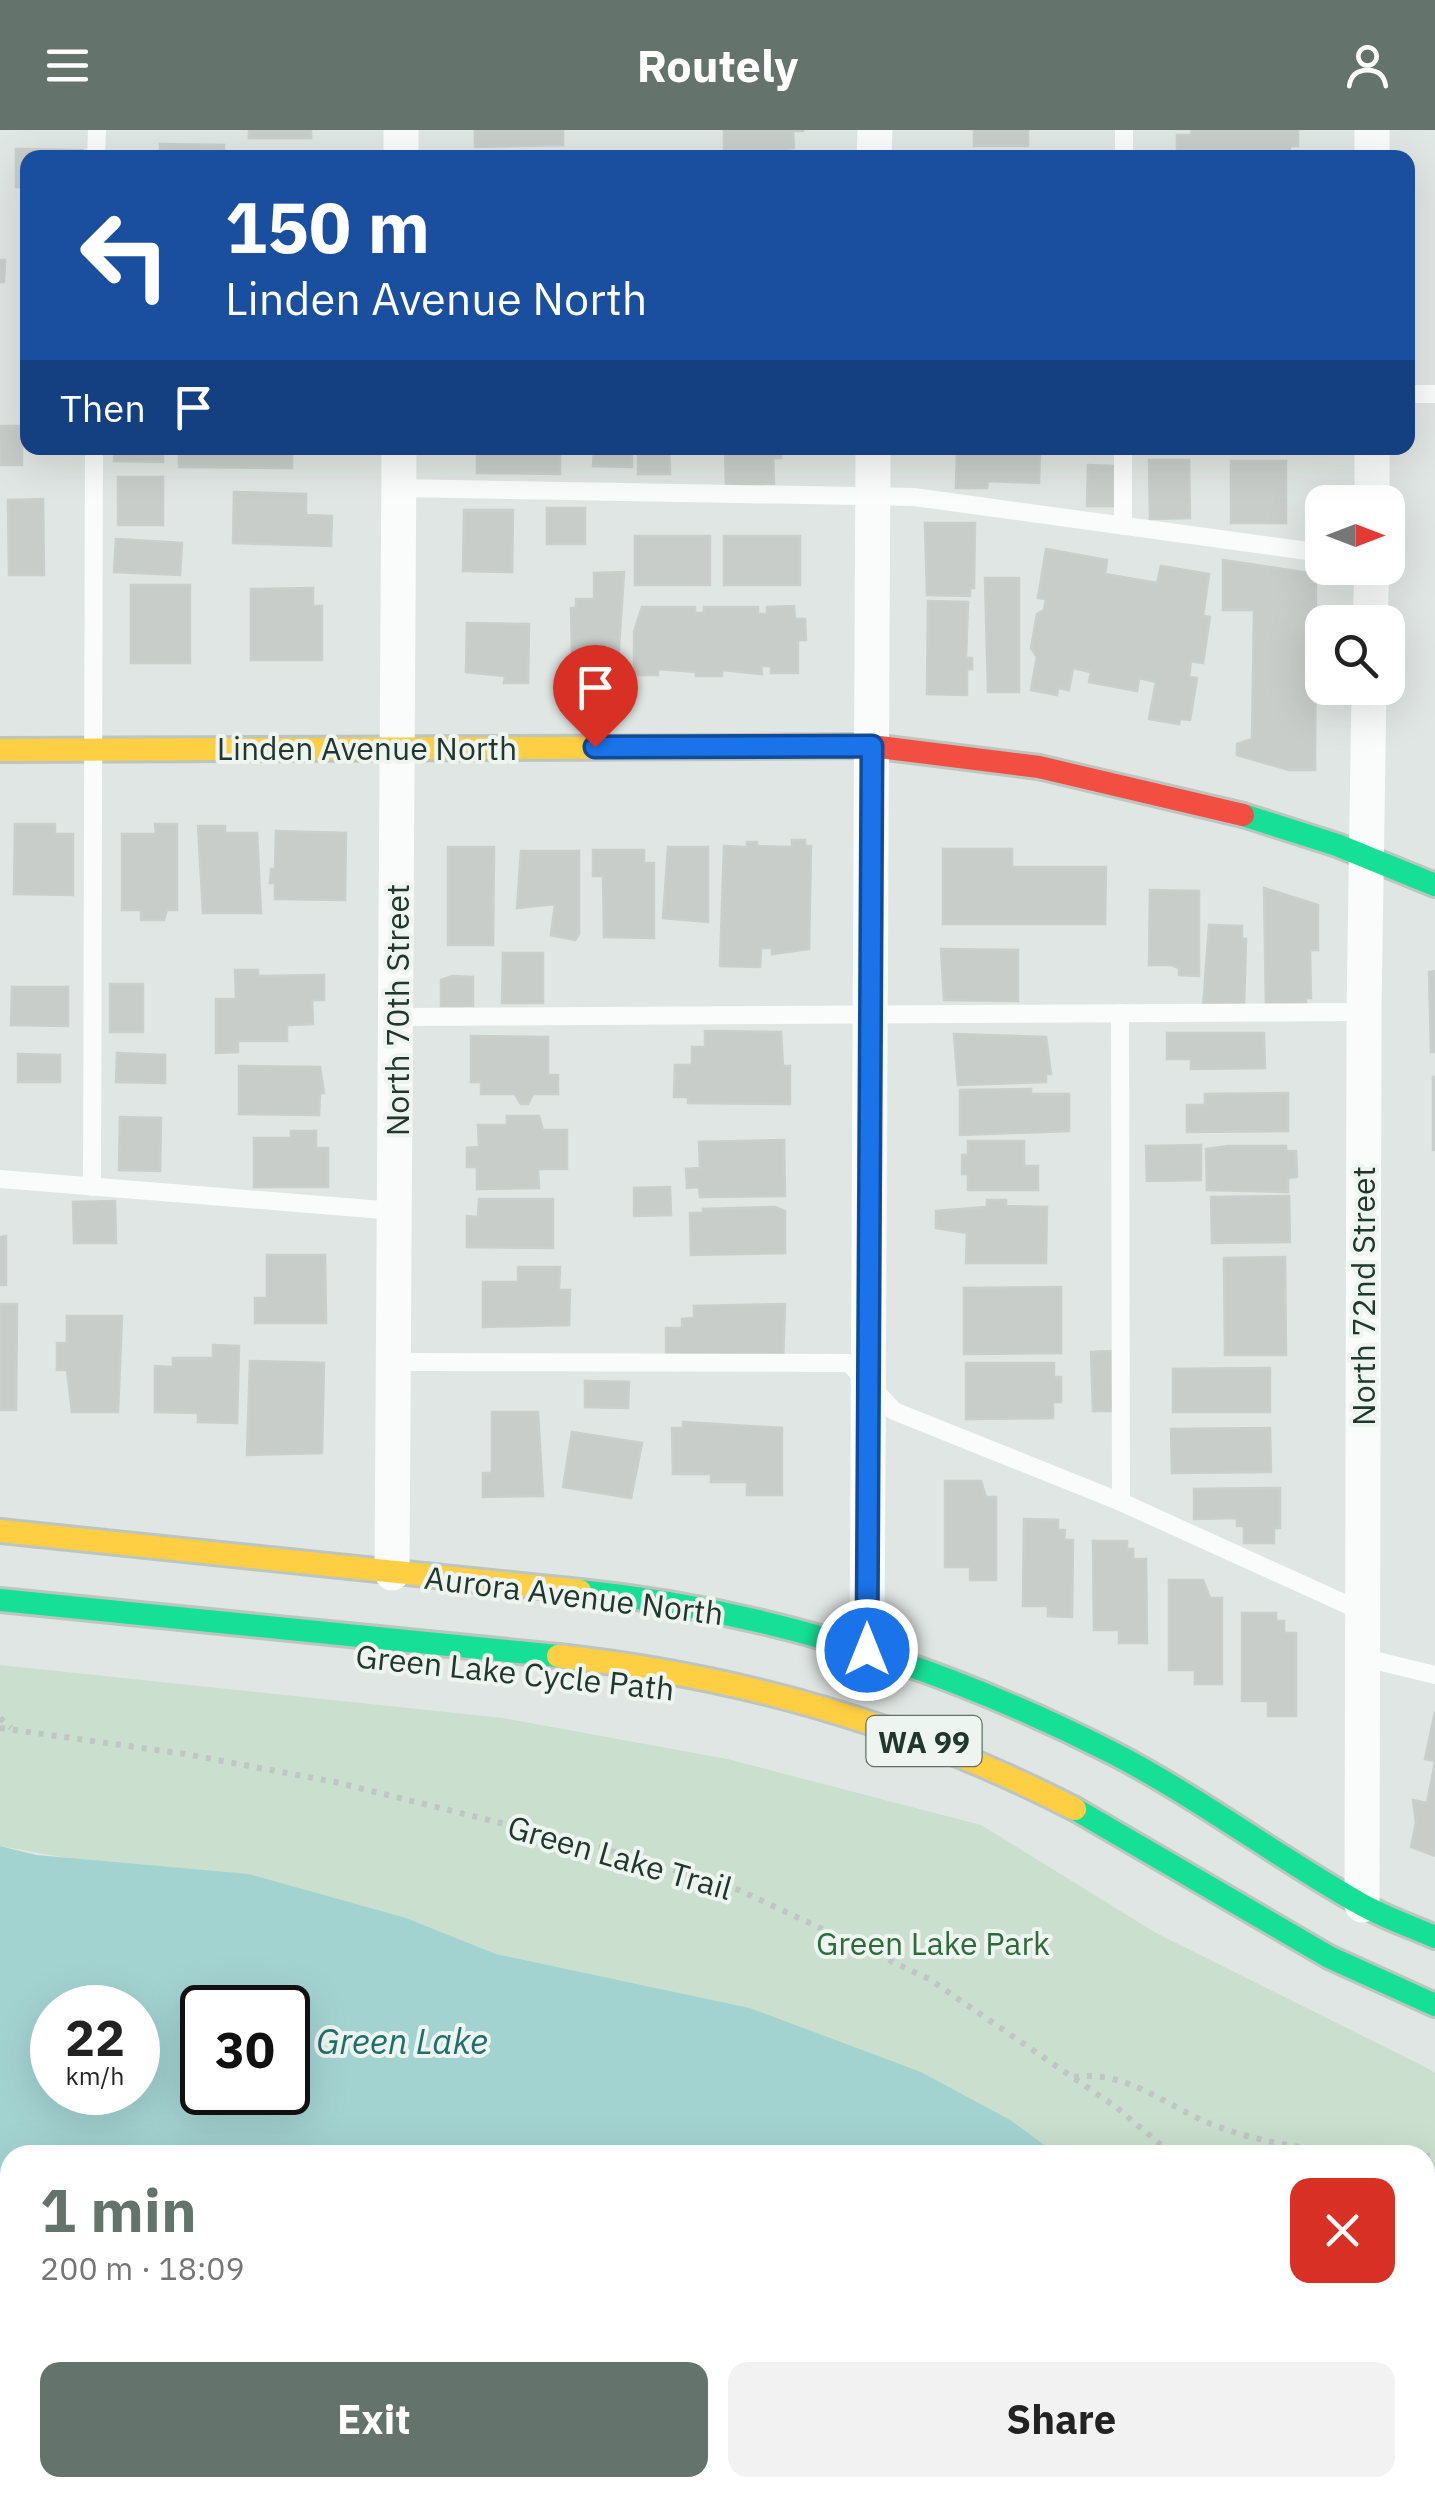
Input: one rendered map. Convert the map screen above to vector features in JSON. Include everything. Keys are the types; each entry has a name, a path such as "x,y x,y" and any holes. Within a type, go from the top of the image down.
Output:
{"main road":[{"name":"Linden Avenue North","path":"0,750 872,746 1022,764 1205,803 1366,856 1435,885"},
{"name":"Aurora Avenue North","path":"0,1531 638,1597 753,1619 867,1650 985,1694 1115,1754 1362,1905 1435,1937"},
{"name":"Aurora Avenue North","path":"0,1600 586,1656 687,1672 786,1695 964,1756 1072,1806 1311,1946 1435,2005"}],"street":[{"name":"North 70th Street","path":"392,1572 399,455"},
{"path":"867,1650 873,455"},
{"path":"1372,455 1372,485"},
{"name":"North 72nd Street","path":"1362,1905 1369,705"}],"lane":[{"path":"92,1187 94,455"},
{"path":"1123,526 1124,455"},
{"path":"399,488 914,496 1305,551"},
{"path":"398,1017 1364,1012"},
{"path":"1120,1013 1121,1502"},
{"path":"0,1179 395,1211"},
{"path":"394,1362 849,1363 894,1411 1121,1502 1361,1612"},
{"path":"1361,1656 1435,1675"}],"path":[{"path":"0,1718 12,1729"},
{"name":"Green Lake Trail","path":"0,1728 185,1754 335,1782 602,1848 739,1890 929,1979 1073,2077 1160,2145"},
{"path":"1073,2077 1118,2078 1215,2126 1292,2145"}],"green space":[{"name":"Green Lake Park","path":"0,1665 503,1718 727,1759 981,1825 1156,1933 1427,2068 1435,2073 1435,2145 1044,2145 1012,2121 750,2008 496,1954 406,1918 0,1846"}],"water":[{"name":"Green Lake","path":"0,1846 36,1855 249,1874 406,1918 496,1954 750,2008 921,2072 1012,2121 1044,2145 0,2145"}],"building":[{"path":"249,130 311,130 311,138 249,138"},
{"path":"475,130 563,130 563,145 475,147"},
{"path":"724,130 803,130 793,131 794,148 724,150"},
{"path":"974,130 1028,130 1028,146 974,146"},
{"path":"1192,130 1298,130 1298,146 1290,146 1290,150 1177,150 1177,135 1191,135"},
{"path":"160,144 224,145 224,150 160,150"},
{"path":"16,149 82,150 20,150 20,187 16,187"},
{"path":"0,260 5,260 4,282 0,282"},
{"path":"0,426 20,426 22,465 0,465"},
{"path":"114,455 163,455 163,462 114,461"},
{"path":"179,455 292,455 292,468 179,467"},
{"path":"477,455 560,455 560,474 477,473"},
{"path":"594,455 632,455 632,467 593,466"},
{"path":"638,455 669,455 670,474 638,474"},
{"path":"725,455 781,455 773,458 774,484 726,485"},
{"path":"957,455 1040,455 1039,483 988,481 987,488 956,488"},
{"path":"1149,460 1189,460 1190,518 1150,519"},
{"path":"1231,461 1286,461 1286,523 1231,523"},
{"path":"1088,465 1114,466 1113,506 1087,506"},
{"path":"118,477 163,477 163,525 118,525"},
{"path":"234,492 306,494 306,515 332,516 331,546 233,543"},
{"path":"43,499 44,575 9,575 8,500"},
{"path":"547,508 585,508 585,544 547,544"},
{"path":"464,510 513,510 512,572 463,571"},
{"path":"925,523 975,523 974,588 970,588 970,596 927,595"},
{"path":"635,536 710,536 710,585 635,585"},
{"path":"724,536 800,536 800,585 724,585"},
{"path":"116,539 182,543 180,575 114,572"},
{"path":"1046,549 1107,560 1105,574 1157,583 1161,566 1209,574 1203,616 1210,617 1203,663 1191,661 1189,677 1197,678 1190,720 1180,719 1179,724 1149,719 1156,682 1139,678 1137,691 1089,682 1091,672 1073,668 1069,690 1058,688 1057,695 1031,690 1037,657 1031,648 1037,614 1044,610 1046,599 1038,598"},
{"path":"1223,560 1305,572 1305,585 1316,585 1316,605 1305,605 1305,705 1315,705 1315,770 1289,770 1237,755 1237,744 1252,739 1254,610 1223,610"},
{"path":"624,572 618,662 579,662 579,654 572,654 571,608 576,608 576,599 594,599 594,573"},
{"path":"985,578 1019,578 1019,692 988,692"},
{"path":"131,585 190,585 190,663 131,663"},
{"path":"313,588 313,606 322,606 322,660 251,660 251,589"},
{"path":"928,601 968,602 966,658 972,658 972,669 967,669 967,695 927,694"},
{"path":"794,606 795,619 805,619 806,640 798,640 798,673 771,673 771,666 761,666 762,674 722,670 722,676 696,676 696,672 658,669 658,675 634,675 634,632 642,607 695,607 695,613 704,613 704,607 758,607 758,614 767,614 767,607"},
{"path":"467,623 529,624 528,683 504,683 505,676 466,672"},
{"path":"15,824 55,824 55,834 73,834 73,895 14,894"},
{"path":"155,824 177,824 177,910 167,910 164,920 141,920 141,910 122,910 122,834 156,834"},
{"path":"198,826 225,826 225,833 257,833 261,913 203,913"},
{"path":"276,831 346,833 345,900 275,899 275,883 270,883 271,869 275,869"},
{"path":"792,840 805,840 805,846 811,846 809,949 772,954 772,948 761,948 760,967 720,966 724,846 747,847 747,842 757,842 757,846 792,847"},
{"path":"448,847 494,847 493,945 448,945"},
{"path":"668,847 708,847 708,922 663,918"},
{"path":"943,849 1012,849 1012,867 1106,867 1105,924 943,924"},
{"path":"593,850 644,850 644,863 654,863 654,938 604,937 603,876 593,876"},
{"path":"521,851 579,851 579,934 575,940 551,935 555,904 517,908"},
{"path":"1264,888 1318,905 1318,950 1310,950 1311,998 1306,998 1306,1008 1266,1008"},
{"path":"1150,890 1199,891 1199,976 1179,975 1179,968 1172,965 1149,965"},
{"path":"1209,925 1242,926 1242,939 1246,939 1244,1010 1203,1008"},
{"path":"941,949 1018,950 1018,1001 944,1000"},
{"path":"503,953 543,953 543,1003 502,1003"},
{"path":"235,970 258,970 258,976 324,975 324,1000 312,1000 313,1024 287,1025 287,1041 238,1041 238,1052 216,1053 216,999 236,999"},
{"path":"1435,971 1435,1052 1431,1052 1429,972"},
{"path":"473,977 473,1006 441,1006 441,980"},
{"path":"110,984 143,984 143,1032 110,1032"},
{"path":"12,987 68,987 68,1026 11,1025"},
{"path":"705,1031 781,1032 783,1066 790,1066 790,1104 688,1103 688,1097 674,1097 675,1065 692,1065 692,1047 705,1047"},
{"path":"1167,1033 1264,1033 1265,1068 1191,1069 1191,1059 1167,1059"},
{"path":"954,1034 1046,1037 1051,1074 1046,1074 1046,1082 958,1085"},
{"path":"471,1036 548,1037 548,1075 558,1075 558,1094 533,1094 528,1104 521,1104 515,1094 481,1094 481,1082 471,1082"},
{"path":"117,1053 165,1055 165,1083 116,1082"},
{"path":"18,1054 60,1055 60,1082 18,1082"},
{"path":"239,1066 320,1067 324,1093 320,1093 319,1115 239,1114"},
{"path":"1435,1077 1435,1150 1433,1150"},
{"path":"1031,1089 1031,1094 1069,1094 1069,1131 960,1135 960,1090"},
{"path":"1288,1093 1288,1131 1187,1132 1187,1105 1205,1105 1205,1094"},
{"path":"507,1116 539,1116 543,1130 567,1130 567,1169 538,1169 539,1188 477,1189 477,1167 467,1167 467,1148 479,1147 478,1125 507,1125"},
{"path":"120,1117 161,1118 160,1171 119,1170"},
{"path":"291,1131 316,1131 316,1148 328,1148 328,1187 254,1187 254,1138 291,1138"},
{"path":"784,1140 785,1196 700,1197 699,1187 687,1188 686,1169 700,1168 699,1142"},
{"path":"968,1141 1024,1141 1024,1166 1038,1166 1038,1190 968,1190 968,1174 962,1174 962,1155 968,1155"},
{"path":"1201,1145 1201,1180 1147,1181 1146,1146"},
{"path":"1286,1146 1286,1151 1296,1151 1297,1177 1288,1178 1288,1192 1207,1190 1206,1149"},
{"path":"670,1187 671,1215 634,1216 634,1188"},
{"path":"1289,1196 1290,1242 1212,1243 1211,1197"},
{"path":"479,1199 553,1199 553,1248 467,1247 467,1216 478,1217"},
{"path":"987,1200 1006,1200 1006,1206 1047,1207 1046,1263 966,1263 967,1233 936,1228 936,1211 987,1207"},
{"path":"115,1201 116,1243 74,1243 73,1202"},
{"path":"775,1207 785,1211 785,1253 691,1255 690,1213 703,1213 703,1209"},
{"path":"6,1236 6,1285 0,1285 0,1237"},
{"path":"267,1255 325,1255 326,1323 255,1323 255,1298 267,1298"},
{"path":"1285,1257 1286,1355 1225,1355 1224,1258"},
{"path":"518,1267 560,1267 559,1290 570,1290 569,1325 483,1327 483,1282 518,1282"},
{"path":"1061,1287 1061,1353 964,1354 964,1288"},
{"path":"0,1304 17,1304 16,1410 0,1410"},
{"path":"785,1304 783,1360 666,1356 666,1328 682,1328 682,1319 694,1318 694,1306"},
{"path":"67,1316 122,1316 118,1412 72,1412 67,1370 57,1370 57,1343 67,1343"},
{"path":"213,1345 239,1346 237,1423 198,1422 198,1413 155,1412 155,1366 173,1367 173,1358 213,1358"},
{"path":"1112,1351 1113,1411 1093,1411 1091,1352"},
{"path":"250,1361 324,1363 322,1453 247,1455"},
{"path":"966,1363 1054,1363 1054,1377 1061,1377 1061,1402 1053,1402 1053,1418 966,1419"},
{"path":"1270,1368 1270,1412 1173,1412 1173,1369"},
{"path":"585,1381 629,1382 628,1408 585,1407"},
{"path":"492,1412 538,1412 543,1496 483,1497 483,1473 492,1473"},
{"path":"683,1422 782,1428 782,1495 747,1495 747,1482 711,1482 711,1474 673,1474 672,1428 683,1428"},
{"path":"1270,1428 1271,1472 1172,1473 1171,1429"},
{"path":"572,1432 642,1443 631,1498 563,1487"},
{"path":"945,1481 981,1481 986,1497 996,1497 996,1580 970,1580 970,1567 945,1567"},
{"path":"1280,1488 1280,1528 1274,1528 1274,1543 1244,1543 1244,1526 1237,1526 1237,1518 1194,1519 1194,1489"},
{"path":"1024,1519 1058,1520 1058,1530 1065,1530 1064,1540 1073,1540 1072,1617 1048,1616 1048,1606 1023,1606"},
{"path":"1093,1541 1127,1541 1127,1549 1133,1549 1133,1559 1146,1559 1147,1643 1119,1643 1119,1630 1094,1630"},
{"path":"1169,1580 1203,1580 1210,1598 1222,1598 1222,1684 1195,1684 1195,1670 1169,1670"},
{"path":"1242,1613 1276,1613 1276,1621 1284,1621 1284,1633 1296,1633 1296,1716 1268,1716 1268,1701 1242,1701"},
{"path":"1435,1712 1435,1761 1425,1759"},
{"path":"1435,1762 1435,1856 1411,1847 1416,1823 1413,1800 1427,1803"}],"traffic: fast":[{"path":"1243,815 1337,845 1435,885"},
{"path":"580,1591 719,1612 787,1628 920,1669 986,1695 1113,1753 1359,1903 1435,1937"},
{"path":"0,1600 558,1656"},
{"path":"1075,1809 1329,1957 1435,2005"}],"traffic: slow":[{"path":"0,750 742,747"},
{"path":"0,1531 580,1591"},
{"path":"558,1656 693,1677 824,1709 951,1752 1075,1809"}],"traffic: jam":[{"path":"742,747 871,746 1039,767 1243,815"}],"route":[{"path":"595,747 872,746 867,1650"}]}
